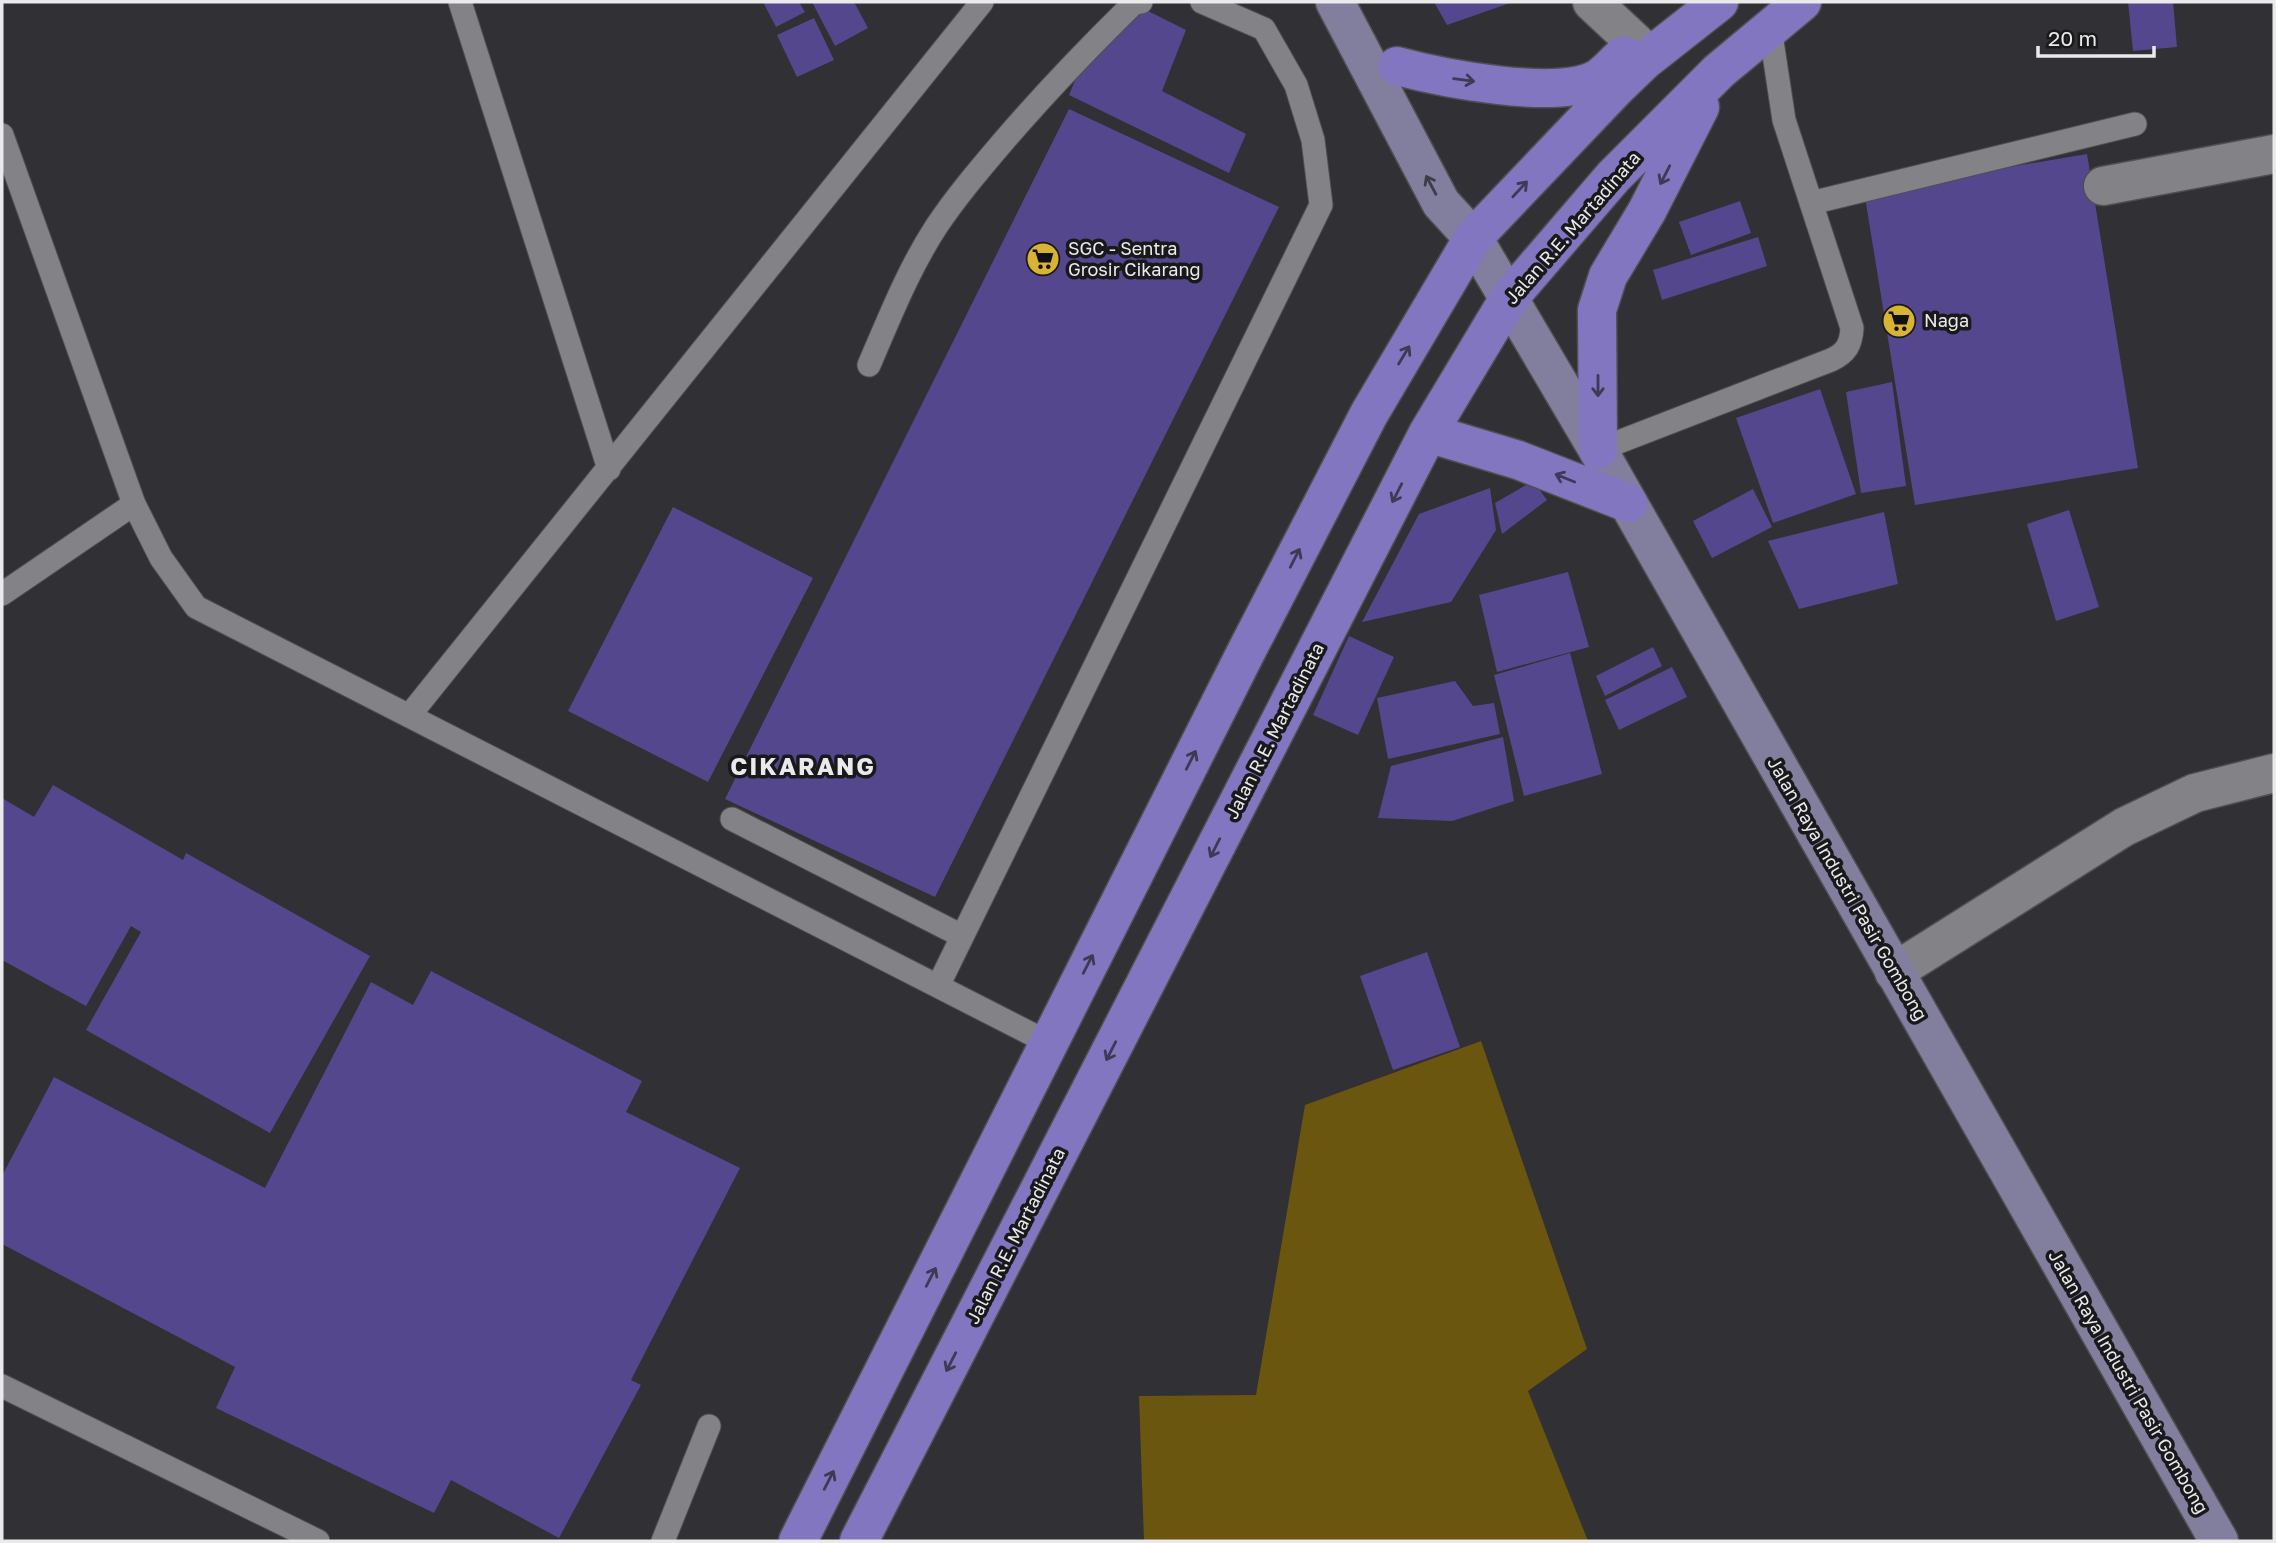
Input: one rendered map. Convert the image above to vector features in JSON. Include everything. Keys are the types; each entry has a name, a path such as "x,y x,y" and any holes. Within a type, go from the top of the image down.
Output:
{"highway":[{"path":"1397,66 1437,77 1539,88 1571,88 1597,79 1636,43 1697,2"},
{"path":"798,1541 1210,722 1369,414 1473,238 1617,86 1644,61 1719,2"},
{"name":"Jalan R.E. Martadinata","path":"859,1541 1428,433 1509,298 1614,177 1719,71 1802,2"},
{"path":"1598,450 1597,310 1608,276 1647,211 1719,71"},
{"path":"1428,433 1518,460 1628,503"}],"main road":[{"name":"Jalan Raya Industri Pasir Gombong","path":"1335,2 1441,203 1473,238 1598,450 2219,1541"},
{"name":"Jalan Raya Industri Pasir Gombong","path":"1363,2 1465,194 1473,238"}],"street":[{"path":"1592,2 1636,43"},
{"path":"2103,186 2274,154"},
{"path":"1894,972 2124,827 2195,793 2274,773"}],"lane":[{"path":"460,2 609,469"},
{"path":"409,716 982,2"},
{"path":"869,365 913,265 961,191 1093,43 1133,3 1141,2"},
{"path":"939,986 1321,205 1313,140 1296,85 1264,29 1202,2"},
{"path":"1598,450 1831,360 1842,355 1848,348 1852,328 1784,120 1770,28"},
{"path":"1811,203 2135,124"},
{"path":"2,135 134,504 161,558 197,607 1049,1043"},
{"path":"2,594 134,504"},
{"path":"732,819 962,936"},
{"path":"2,1386 318,1541"},
{"path":"663,1541 709,1426"}],"shaded area":[{"path":"1481,1041 1587,1349 1528,1391 1588,1541 1144,1541 1139,1396 1256,1395 1305,1105"}],"building":[{"path":"763,2 799,2 805,12 776,27"},
{"path":"812,2 854,2 868,28 835,46"},
{"path":"1434,2 1513,2 1447,25"},
{"path":"2128,2 2173,2 2177,47 2133,51"},
{"path":"1138,6 1186,30 1162,91 1246,134 1229,173 1069,95 1082,63"},
{"path":"814,18 834,60 797,77 777,35"},
{"path":"1069,109 1279,207 935,897 725,799"},
{"path":"2087,154 2138,468 1915,505 1864,191"},
{"path":"1740,201 1751,233 1691,255 1679,222"},
{"path":"1758,237 1767,266 1662,300 1653,270"},
{"path":"1892,382 1906,486 1861,493 1846,392"},
{"path":"1820,389 1856,494 1773,523 1736,418"},
{"path":"1533,481 1547,500 1502,534 1495,503"},
{"path":"1490,488 1496,530 1451,602 1362,622 1419,514"},
{"path":"1753,489 1772,527 1712,558 1693,521"},
{"path":"673,507 813,578 708,782 568,711"},
{"path":"2069,510 2099,607 2056,621 2027,524"},
{"path":"1884,512 1898,584 1799,609 1768,541"},
{"path":"1568,572 1589,647 1497,672 1479,595"},
{"path":"1349,636 1394,657 1358,735 1313,715"},
{"path":"1653,647 1662,666 1605,696 1596,676"},
{"path":"1570,653 1602,774 1524,796 1494,675"},
{"path":"1672,667 1687,697 1619,730 1605,700"},
{"path":"1455,681 1473,706 1494,703 1500,734 1388,759 1377,698"},
{"path":"1503,737 1514,801 1452,821 1378,818 1391,766"},
{"path":"53,785 183,860 186,853 370,956 270,1133 86,1030 141,932 131,926 86,1006 2,960 2,798 34,817"},
{"path":"1427,952 1460,1047 1393,1070 1360,976"},
{"path":"431,971 642,1081 626,1112 740,1168 631,1380 641,1385 559,1538 451,1480 434,1513 216,1408 235,1367 2,1244 2,1176 54,1077 265,1188 371,982 413,1005"}],"place":[{"name":"SGC - Sentra Grosir Cikarang","path":"1043,259"},
{"name":"Naga","path":"1899,321"}],"district":[{"name":"CIKARANG","path":"803,767"}]}
